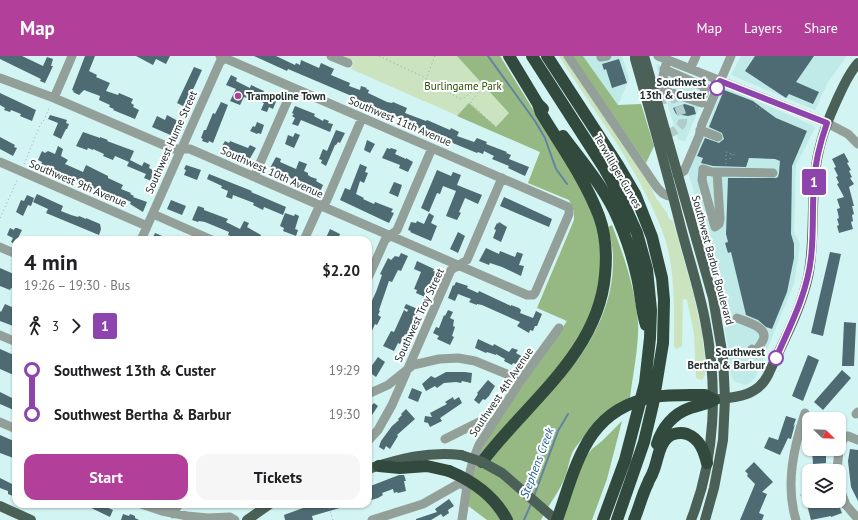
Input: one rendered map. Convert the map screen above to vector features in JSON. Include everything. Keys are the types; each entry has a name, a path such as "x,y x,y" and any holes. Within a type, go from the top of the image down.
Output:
{"highway":[{"path":"482,462 575,353 590,328 603,291 606,272 606,250 602,224 591,199 541,113 538,104 509,56"},
{"name":"Terwilliger Curves","path":"532,56 604,168 621,198 637,233 647,269 651,310 650,338 645,383 616,487 603,520"},
{"name":"Terwilliger Curves","path":"547,56 635,194 652,237 662,278 664,300 663,343 653,404 644,442 617,520"},
{"path":"538,104 545,111 593,176 614,209 637,277 644,318 650,338"},
{"path":"557,520 575,467 584,446 593,432 606,418 621,408 641,400 662,396 691,394 706,395 719,399"},
{"path":"648,482 649,472 658,440 665,427 680,412 690,408 706,405 719,399"},
{"path":"634,520 666,438 674,434 685,433 691,436 697,441 704,451 707,463"},
{"path":"374,468 427,466 450,471 478,487 497,504 508,520"}],"main road":[{"name":"Southwest Barbur Boulevard","path":"635,56 705,319 711,358 725,426 713,492 704,520"},
{"name":"Southwest Barbur Boulevard","path":"644,56 715,306 723,357 719,399 707,463 699,499 691,520"},
{"path":"719,399 745,395 758,389 762,385 797,311 804,290 811,259 815,174 819,146 842,87 858,63"},
{"path":"374,468 403,458 424,454 440,453 460,455 482,462 502,473 557,520"},
{"path":"0,506 31,520"},
{"path":"247,520 264,508"}],"street":[{"path":"54,98 72,56"},
{"path":"331,56 348,63"},
{"path":"568,56 656,186 666,196 673,196"},
{"path":"690,69 696,56"},
{"path":"677,175 684,171 709,106 731,56"},
{"name":"Southwest 11th Avenue","path":"224,57 566,205 569,209"},
{"name":"Southwest Hume Street","path":"143,236 220,62 224,57"},
{"path":"662,58 668,92"},
{"path":"662,58 690,69 705,71 720,81 827,123 848,134 858,144"},
{"path":"664,69 704,87 704,94 696,100"},
{"name":"Southwest 10th Avenue","path":"0,78 54,98 173,149 190,149 527,295 532,295"},
{"path":"654,87 677,97 696,100 709,106"},
{"path":"254,177 294,88"},
{"path":"306,236 317,210 326,202 362,118"},
{"path":"700,130 718,137"},
{"path":"372,268 384,240 398,230 432,148"},
{"name":"Southwest 9th Avenue","path":"0,162 147,226"},
{"path":"688,162 712,172 721,170 773,173"},
{"path":"703,169 702,180 715,227 719,224 720,218 721,170"},
{"name":"Southwest Troy Street","path":"372,436 386,417 451,270 467,260 502,178"},
{"path":"532,295 536,290 569,214 569,209"},
{"path":"153,214 203,236"},
{"path":"0,247 12,252"},
{"path":"737,318 759,328 763,332 764,337 755,353"},
{"name":"Southwest 4th Avenue","path":"462,520 466,487 474,456 521,380 559,328"},
{"path":"0,335 12,340"},
{"path":"372,392 388,384 407,369 419,363 439,359 458,358 483,364 521,380"},
{"path":"445,440 481,421 493,423"},
{"path":"0,422 12,426"},
{"path":"796,520 792,496 792,472 794,449 802,423"},
{"path":"846,436 858,440"},
{"path":"372,520 430,500 456,484 460,483 466,487"},
{"path":"846,505 858,519"},
{"path":"154,508 173,514 208,518 230,517 235,520"},
{"path":"173,514 177,508"}],"path":[{"path":"379,56 426,79 460,99 464,98 478,87 481,88 482,89 471,101 471,103 497,127 519,136 541,149 552,182 569,196 571,200 569,209"},
{"path":"426,79 435,56"},
{"path":"41,123 43,122 54,98"},
{"path":"756,106 761,110"},
{"path":"721,170 726,152 735,155"},
{"path":"730,159 732,154"},
{"path":"532,295 540,296 554,302 566,314 567,318 564,325 559,328"},
{"path":"755,353 755,362"},
{"path":"792,496 802,495"},
{"path":"329,508 333,520"}],"shaded area":[{"path":"583,56 622,56 629,79 618,105"},
{"path":"741,56 847,56 828,82 815,110 731,75"},
{"path":"656,64 708,86 685,142 678,139"},
{"path":"726,87 812,125 815,128 796,165 794,232 800,244 794,284 756,376 750,383 745,385 734,381 731,375 728,346 711,259 688,172 723,88"}],"green space":[{"name":"Burlingame Park","path":"343,56 476,56 589,200 542,295 575,219 574,211 569,200 528,183 540,152 351,69 354,61"},
{"path":"457,56 500,56 589,200 598,228 601,255 600,275 596,297 576,362 592,338 604,312 608,299 613,272 613,257 608,227 612,225 625,260 637,309 637,350 630,398 587,434 575,448 571,455 563,483 541,520 487,520 467,505 470,486 481,451 496,423 567,321 537,308 574,220 574,211 569,200 528,183 540,152 457,116 469,103 496,127 509,113"},
{"path":"559,56 565,56 647,179 656,198 667,213 669,219 673,221 694,296 701,329 705,357 705,375 702,380 696,378 694,333 687,300 685,299 683,300 682,346 677,349 674,347 673,288 670,259 667,244 652,207 628,162"},
{"path":"572,56 583,56 618,105 641,104 654,146 646,163"},
{"path":"622,421 607,479 592,520 562,520 583,460 592,449"}],"building":[{"path":"0,56 22,56 43,66 47,57 53,59 51,66 53,66 45,83 40,81 41,79 0,59"},
{"path":"85,56 95,56 89,71 97,75 96,77 110,83 106,91 118,95 119,93 133,99 131,103 134,105 133,107 139,110 135,119 113,110 114,109 109,107 110,105 99,100 100,96 84,90 79,95 73,92 74,91 72,90"},
{"path":"136,56 170,56 166,64 156,59 153,65"},
{"path":"254,56 276,56 295,65 296,63 300,65 301,60 319,68 321,63 334,69 331,75 350,83 349,86 360,90 361,86 367,88 366,89 369,90 368,93 387,102 393,102 407,108 405,113 459,132 457,136 474,142 477,138 487,142 486,144 511,155 509,159 529,167 525,176 508,168 509,166 492,159 494,156 484,151 483,154 477,153 443,139 442,140 421,129 404,123 405,121 391,114 353,99 354,97 288,69 287,71"},
{"path":"755,56 814,56 796,82 819,92 813,104 789,94 786,98 745,71"},
{"path":"619,59 627,83 612,88 606,69 604,70 602,64"},
{"path":"194,67 202,70 185,107 177,103"},
{"path":"231,75 237,78 236,81 250,88 251,85 264,91 263,93 277,99 273,109 269,107 267,112 261,110 264,103 251,97 249,99 244,97 240,105 230,101 236,89 226,85"},
{"path":"724,90 753,101 776,118 807,131 792,166 791,234 794,244 794,258 787,292 772,329 766,327 758,320 746,315 731,252 728,253 725,243 728,242 726,234 728,178 776,178 778,177 779,173 780,161 775,159 749,158 746,167 713,166 701,163 703,158 697,156 705,138 719,143 724,139 722,133 709,127"},
{"path":"0,93 36,110 32,121 11,110 10,112 4,110 5,108 0,105"},
{"path":"221,102 228,105 213,143 209,141 208,143 202,141 203,139 201,138 204,130 206,130 213,113 215,114"},
{"path":"685,104 694,107 696,114 688,116 676,114 673,108"},
{"path":"295,106 315,114 314,116 323,121 324,119 329,121 328,123 333,124 330,132 301,120 298,126 292,124 295,118 292,116 294,114 292,113"},
{"path":"50,115 67,120 66,123 69,124 61,139 53,135 58,123 48,119"},
{"path":"167,115 178,121 175,137 152,127 157,116 165,120"},
{"path":"257,122 264,125 261,134 250,131 253,126 255,127"},
{"path":"336,130 345,133 340,143 338,142 335,145 326,166 321,163 322,160 319,159 323,149 327,151"},
{"path":"83,132 100,137 134,151 130,160 142,166 144,162 150,165 149,168 158,173 154,182 144,178 146,174 127,166 129,162 115,156 113,160 103,156 104,154 93,149 88,148 87,150 76,146"},
{"path":"295,133 300,135 294,148 285,144 288,135 293,137"},
{"path":"0,137 15,145 14,147 17,148 13,156 0,149"},
{"path":"367,140 375,144 370,153 364,150"},
{"path":"225,141 229,143 230,141 248,148 250,145 256,148 249,160 236,155 235,156 221,148"},
{"path":"58,146 63,149 61,156 68,160 65,164 83,172 86,165 123,185 121,189 131,193 130,194 134,196 133,197 147,202 143,212 130,204 131,202 118,196 117,199 74,179 57,173 57,175 52,172 53,170 41,165 42,162 38,160 42,151 45,153 48,151 55,154"},
{"path":"387,148 397,150 395,154 413,162 408,172 399,168 400,165 382,158"},
{"path":"844,153 849,162 847,163 851,170 849,171 852,177 850,178 854,184 849,187 854,206 852,206 854,214 852,215 853,221 851,222 853,229 839,233 837,226 839,225 837,219 839,218 837,209 840,208 837,199 844,197 837,184 839,183 836,177 838,176 832,159"},
{"path":"276,157 281,159 280,162 296,169 299,161 307,164 304,171 311,177 317,179 316,181 323,185 320,192 270,168"},
{"path":"360,164 367,167 365,172 368,173 364,183 360,181 356,194 374,204 375,202 393,209 391,212 394,213 389,223 340,200 345,188 350,190"},
{"path":"186,165 201,170 197,180 184,175"},
{"path":"437,170 451,176 453,172 461,175 457,185 482,195 478,204 465,198 459,212 461,213 457,220 446,216 456,191 443,186 440,194 437,193 429,212 421,208"},
{"path":"209,174 252,191 251,192 286,207 283,215 264,207 263,210 253,205 254,203 233,195 232,199 226,197 228,191 221,188 222,186 207,179"},
{"path":"394,182 402,185 398,197 389,193"},
{"path":"37,194 63,206 61,211 86,218 100,224 101,229 99,235 46,213 48,209 33,202"},
{"path":"27,195 34,198 31,206 28,205 23,216 16,212 21,200 24,201"},
{"path":"504,197 552,219 549,227 500,206"},
{"path":"171,200 186,206 182,215 167,209"},
{"path":"198,206 204,208 204,210 228,219 226,222 240,229 244,221 249,223 247,227 261,235 230,236 228,235 229,232 205,222 192,220"},
{"path":"285,213 299,216 295,229 298,230 296,236 283,231 284,228 280,226"},
{"path":"429,213 434,216 431,223 437,226 431,241 408,230 411,222 416,223 417,221 424,224"},
{"path":"499,222 507,227 501,242 493,238 496,230 494,229"},
{"path":"10,228 14,230 17,228 22,230 19,236 12,236 12,238 7,235"},
{"path":"330,229 340,234 339,236 327,236"},
{"path":"458,232 465,236 458,253 450,249"},
{"path":"155,233 162,236 154,236"},
{"path":"486,248 499,254 500,251 515,257 517,252 523,254 519,265 524,266 521,276 502,267 490,263 489,265 479,261"},
{"path":"830,252 841,254 823,336 811,333"},
{"path":"401,253 408,256 401,271 398,270 392,282 389,281 379,310 378,315 381,317 372,330 372,301 382,275 380,274 388,258 391,260 395,256 399,257"},
{"path":"417,261 439,273 435,280 432,279 425,297 416,293 417,290 414,289 421,272 414,269"},
{"path":"0,268 12,273 12,288 10,290 0,286"},
{"path":"456,282 468,286 467,288 478,293 479,291 511,306 519,308 521,310 520,313 533,318 536,311 542,314 537,326 535,326 533,331 530,330 529,333 517,326 520,322 482,305 469,302 471,299 458,294 455,301 448,298 453,285 454,286"},
{"path":"5,304 12,307 12,326 0,321 0,311 1,312"},
{"path":"406,304 420,310 418,315 417,314 409,336 405,334 400,344 398,343 394,351 383,346 391,331 394,332 404,310 407,312 408,310 404,308"},
{"path":"448,310 453,312 450,318 454,320 453,326 455,327 452,336 454,337 450,345 437,339 439,336 433,333 436,327 439,328 444,315 445,316"},
{"path":"844,322 856,323 854,366 842,366"},
{"path":"478,339 493,346 494,344 509,352 512,348 518,350 516,353 523,357 519,365 513,363 512,365 504,361 505,359 496,354 486,353 475,348"},
{"path":"0,349 12,354 12,374 0,369"},
{"path":"808,355 819,360 803,401 792,396"},
{"path":"378,357 385,362 376,377 372,374 372,365"},
{"path":"842,370 851,378 823,410 814,402"},
{"path":"446,372 472,373 471,383 462,381 461,383 444,383 437,388 435,386 426,391 422,384 431,376 435,378"},
{"path":"488,380 495,386 489,396 485,400 483,399 479,404 474,400 478,394 477,393"},
{"path":"412,388 422,392 418,402 408,398"},
{"path":"0,392 12,398 12,409 0,404"},
{"path":"453,397 454,400 459,397 462,403 440,418 442,421 430,427 428,423 424,422 425,416 432,417 430,413 447,404 445,402"},
{"path":"374,403 378,406 372,415 372,405"},
{"path":"406,409 415,419 397,435 398,436 390,449 386,446 384,450 379,447 381,441 392,426 399,420 398,419 402,415 401,414"},
{"path":"786,416 796,419 791,439 788,438 780,455 764,448 769,437 778,440"},
{"path":"0,435 12,440 12,458 0,453"},
{"path":"850,449 858,450 858,501 851,487 848,461"},
{"path":"812,456 826,456 826,463 813,464"},
{"path":"754,462 773,482 762,492 767,494 759,513 764,515 762,520 740,520 755,484 747,476 748,474 745,471"},
{"path":"399,475 404,475 406,481 404,481 406,491 394,493 393,489 382,493 383,495 372,500 372,485"},
{"path":"0,478 12,484 12,496 8,494 8,491 0,488"},
{"path":"449,499 454,506 448,510 449,513 443,517 441,514 431,520 416,520 437,512 435,509"},
{"path":"91,508 108,508 113,510 110,517"},
{"path":"303,508 340,508 312,516 313,520 285,520 284,515"},
{"path":"808,508 840,508 842,513 831,517 811,520"},
{"path":"123,514 129,516 130,514 139,520 121,520"}],"waterway":[{"path":"488,56 535,121 545,138 556,169 567,184"},
{"name":"Stephens Creek","path":"534,496 558,431 568,414"},
{"name":"Stephens Creek","path":"524,520 531,504"}],"tunnel":[{"path":"657,101 673,98 676,99 682,117 683,121 679,128 666,135"}],"bus line":[{"name":"1","path":"717,88 720,81 827,123 819,146 815,174 813,196 813,231 808,277 797,311 776,358"}],"place":[{"name":"Southwest 13th & Custer","path":"717,88"},
{"name":"Trampoline Town","path":"238,96"},
{"name":"Southwest Bertha & Barbur","path":"776,358"}]}
